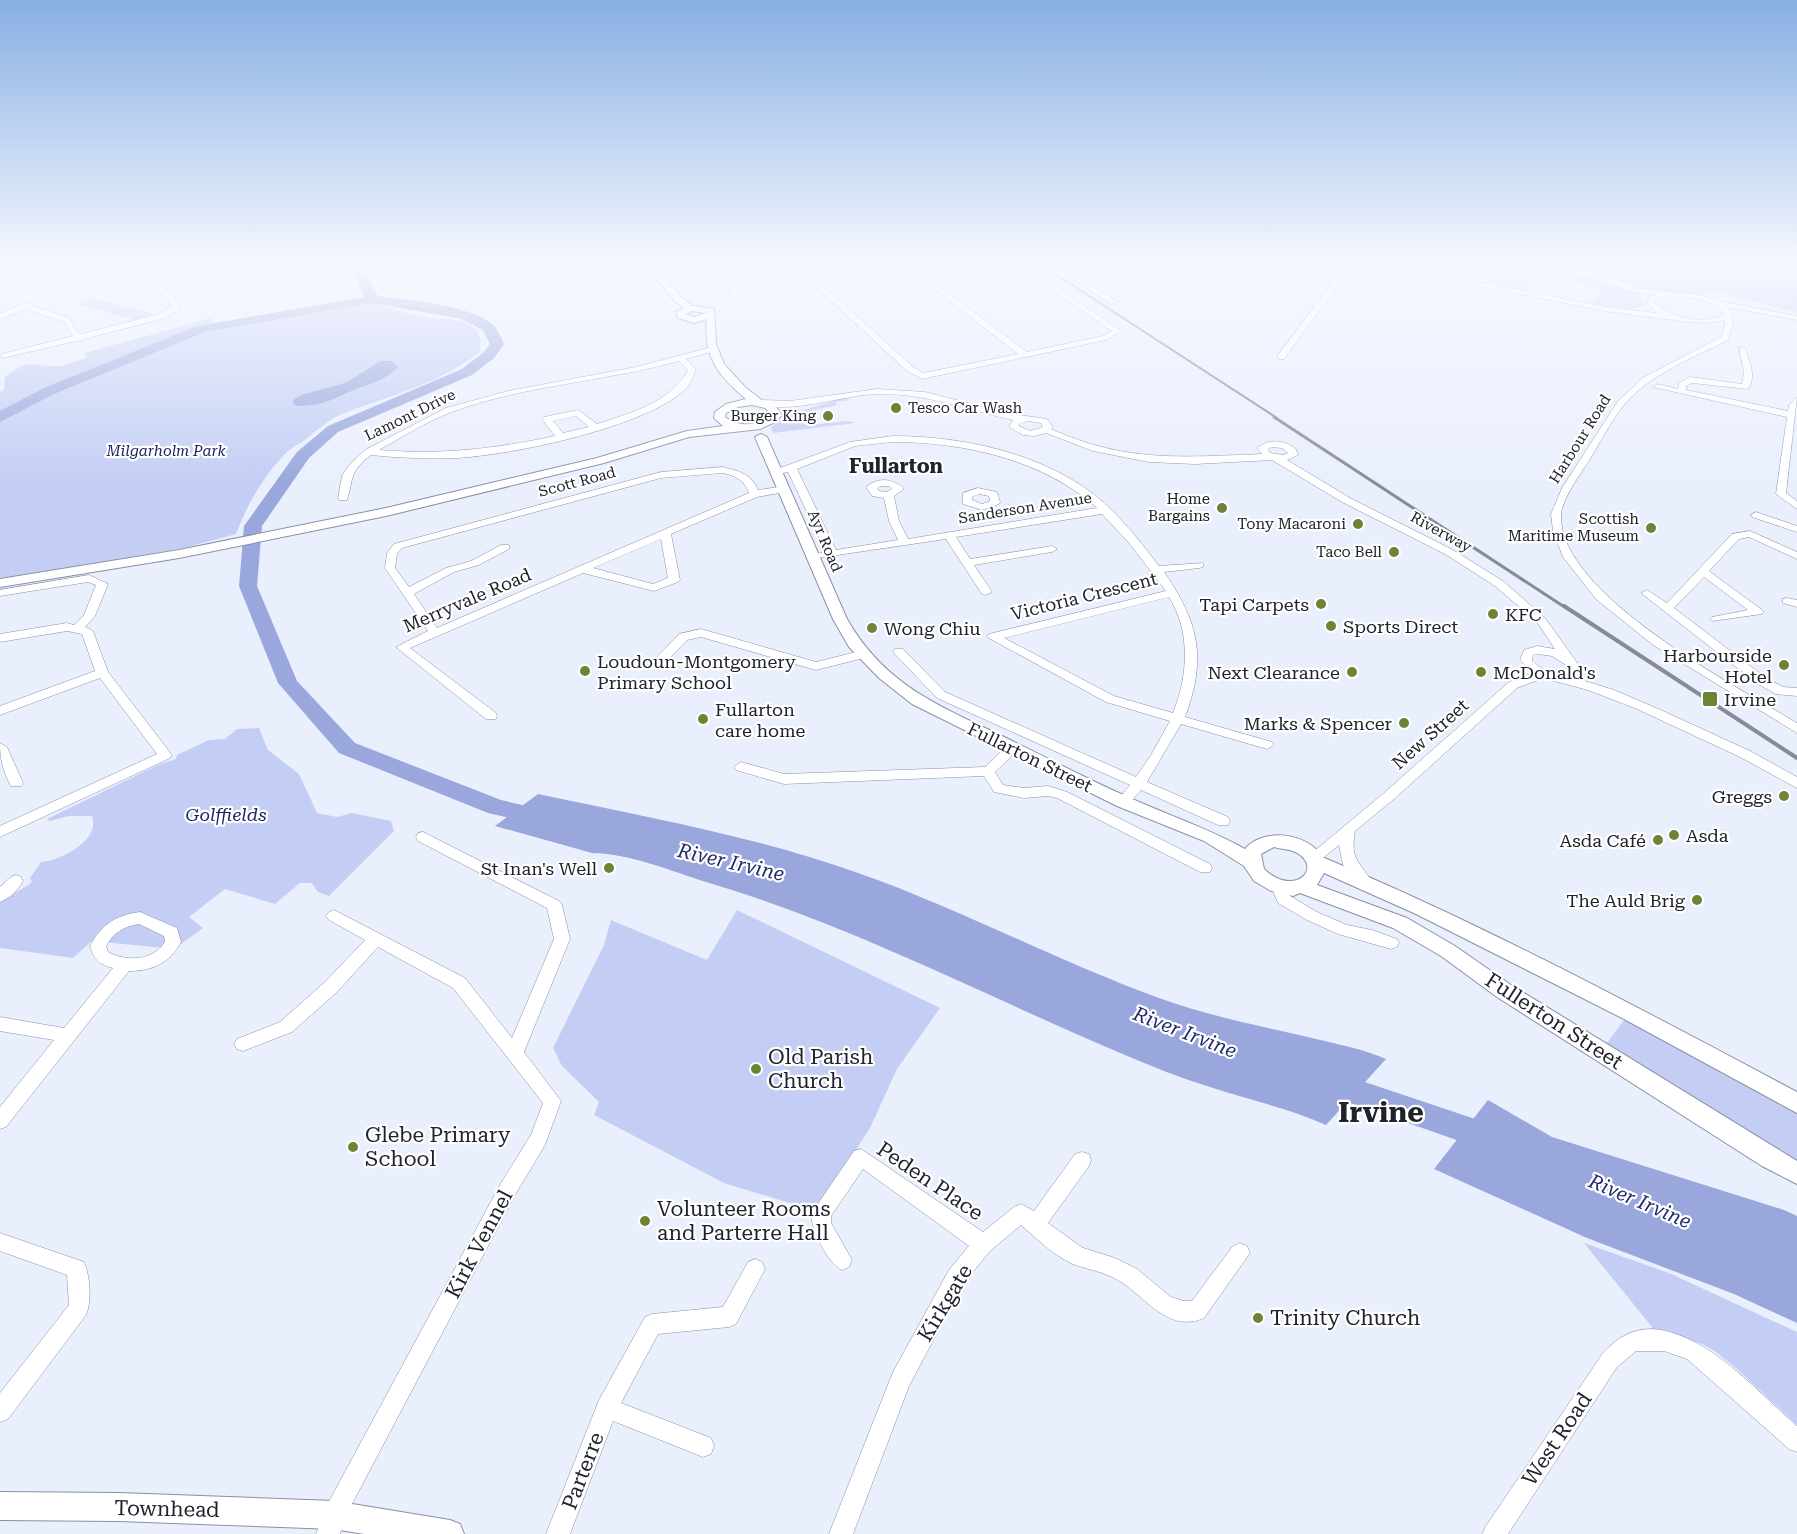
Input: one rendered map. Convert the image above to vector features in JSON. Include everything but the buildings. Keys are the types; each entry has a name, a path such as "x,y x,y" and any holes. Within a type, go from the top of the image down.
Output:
{"main road":[{"path":"711,340 713,351 728,379 729,389 720,413 723,422 761,437 772,418 773,408 761,403 728,379"},
{"path":"687,434 737,403 761,403"},
{"path":"0,583 212,547 386,512 600,461 687,434 739,427 772,418"},
{"name":"Ayr Road","path":"761,437 840,619 854,644 864,654"},
{"name":"Fullarton Street","path":"864,654 884,675 917,701 1123,802 1254,854"},
{"path":"1274,841 1286,842 1306,850 1315,860 1316,877 1302,887 1279,886 1261,876 1254,854 1274,841"},
{"name":"Fullerton Street","path":"1315,860 1434,914 1631,1013 1797,1103"},
{"name":"Fullerton Street","path":"1302,887 1400,923 1448,951 1504,991 1770,1159 1797,1173"},
{"name":"Townhead","path":"0,1506 119,1508 450,1534"}],"street":[{"path":"2,358 75,340"},
{"path":"878,340 922,380 929,392 943,399"},
{"path":"1005,340 1024,354"},
{"path":"761,403 789,404 829,396 904,390 922,380 1024,354 1098,340"},
{"path":"1281,357 1294,340"},
{"name":"Harbour Road","path":"1708,340 1647,379 1621,403 1567,488 1556,514 1561,543 1568,557 1600,597 1657,642 1792,726"},
{"path":"1682,392 1682,385 1690,380 1745,387 1749,382 1749,372 1742,349"},
{"name":"Lamont Drive","path":"343,498 343,481 355,463 368,452 447,411 495,395 533,386 611,375 713,351"},
{"path":"368,452 435,457 470,454 561,437 595,427 651,408 681,390 691,376 692,370 680,358"},
{"path":"1657,387 1792,415"},
{"path":"879,391 920,393 1018,422 1032,418 1044,422 1048,427 1043,431 1021,432 1018,422"},
{"path":"772,418 829,396"},
{"path":"1797,400 1793,405 1781,494 1797,506"},
{"path":"561,437 547,419 578,413 595,427"},
{"name":"Riverway","path":"1043,431 1123,455 1154,459 1184,461 1273,457 1306,473 1333,492 1455,555 1484,574 1534,612 1544,623 1549,634 1570,663"},
{"path":"777,471 792,469 831,452 864,442 883,440 961,445 1033,465 1077,487 1106,510 1155,570 1180,606 1187,624 1191,669 1179,718 1140,783 1123,802"},
{"path":"1284,445 1293,451 1293,455 1288,458 1273,457 1264,453 1262,448 1264,446 1284,445"},
{"name":"Riverway","path":"1239,457 1264,446"},
{"name":"Riverway","path":"1293,455 1306,473"},
{"name":"Ayr Road","path":"792,469 832,554"},
{"name":"Scott Road","path":"407,593 390,568 392,554 398,546 661,475 723,470 737,473 750,482 755,494"},
{"name":"Merryvale Road","path":"491,716 402,647 755,494 784,489"},
{"path":"890,495 894,521 904,542"},
{"path":"987,506 1003,526"},
{"name":"Sanderson Avenue","path":"814,557 1106,510"},
{"path":"1756,515 1797,529"},
{"path":"582,569 654,588 674,580 665,533"},
{"path":"1667,609 1736,536 1749,534 1797,556"},
{"name":"Sanderson Avenue","path":"949,535 986,592"},
{"path":"435,633 407,593 450,570 475,563 500,546 516,552"},
{"path":"967,563 1052,549"},
{"path":"1155,570 1199,564"},
{"path":"1703,571 1758,612 1718,616"},
{"path":"0,593 89,578 102,584 89,616 77,629"},
{"name":"Victoria Crescent","path":"1171,593 993,637 1110,699 1179,718"},
{"path":"1647,593 1762,681 1780,691 1797,692"},
{"path":"0,638 67,627 87,631 102,673 165,755 0,832"},
{"path":"662,659 683,637 701,633 816,666 864,654"},
{"path":"1543,650 1549,634"},
{"path":"1595,686 1570,663 1543,650 1528,653 1526,660 1531,668 1543,674 1595,686 1756,758 1797,783"},
{"path":"898,652 941,695 1223,821"},
{"path":"1558,677 1570,674 1570,663"},
{"path":"0,711 102,673"},
{"name":"New Street","path":"1315,860 1514,686 1543,674"},
{"path":"1179,718 1267,745"},
{"path":"0,747 16,783"},
{"path":"741,767 784,779 988,771 1012,749"},
{"path":"988,771 999,789 1024,793 1048,791 1062,795 1205,868"},
{"path":"1348,831 1345,842 1347,858 1356,875 1368,885"},
{"path":"423,837 554,905 562,939 515,1052"},
{"path":"0,896 16,881"},
{"path":"1279,886 1283,899 1312,916 1344,930 1391,943"},
{"name":"Kirk Vennel","path":"331,1525 508,1189 539,1139 552,1101 459,983 334,916"},
{"path":"243,1044 286,1027 331,987 376,939"},
{"path":"0,1121 126,963"},
{"path":"0,1024 69,1036"},
{"name":"Peden Place","path":"842,1260 821,1225 821,1214 861,1157 983,1245"},
{"path":"1036,1224 1082,1160"},
{"name":"Kirkgate","path":"841,1534 901,1380 956,1277 983,1245 1021,1213 1076,1255 1119,1270 1135,1279 1169,1308 1183,1313 1197,1311 1240,1253"},
{"path":"0,1242 77,1269 79,1308 0,1411"},
{"name":"Parterre","path":"558,1534 607,1408 652,1324 729,1317 755,1269"},
{"name":"West Road","path":"1494,1534 1610,1360 1623,1347 1636,1341 1650,1339 1680,1344 1721,1374 1797,1441"},
{"name":"Parterre","path":"607,1408 704,1446"}],"green space":[{"path":"133,340 174,340 32,396 0,417 0,392 4,390 5,377 21,367 32,364 66,365 87,358 85,353"},
{"name":"Milgarholm Park","path":"182,340 480,340 480,352 465,363 399,394 341,414 291,449 263,481 245,512 236,534 188,547 0,580 0,419 48,394"},
{"path":"843,398 852,400 835,402 837,405 802,413 802,422 806,425 849,421 856,423 773,433 771,427 784,416"},
{"name":"Golffields","path":"259,728 268,750 299,774 317,813 337,817 352,813 391,821 394,831 329,896 318,892 312,883 300,883 275,904 225,889 189,917 203,928 174,949 92,941 73,958 0,948 0,901 32,882 30,878 41,862 63,856 84,842 93,827 92,816 69,816 50,821 47,819 160,764 176,759 177,755 209,740 225,739 237,729"},
{"path":"737,910 940,1008 897,1069 870,1128 816,1211 724,1183 594,1115 599,1102 562,1066 553,1048 604,945 611,920 707,960"},
{"path":"1627,1016 1723,1074 1797,1112 1797,1164 1675,1090 1607,1043"},
{"path":"1584,1243 1669,1273 1797,1332 1797,1425 1716,1352 1702,1344 1656,1332"}],"water":[{"path":"381,361 392,361 398,367 382,379 337,398 312,405 296,406 293,403 293,400 301,395 345,383"},
{"path":"538,794 700,828 819,860 896,887 1083,968 1159,998 1214,1015 1357,1049 1386,1059 1326,1125 1157,1068 865,940 760,899 649,863 621,856 592,853 495,826"},
{"path":"1488,1100 1552,1137 1797,1216 1797,1323 1734,1294 1587,1238 1434,1169"}],"waterway":[{"path":"0,417 49,391 176,340"},
{"name":"River Irvine","path":"495,340 497,344 489,355 467,372 333,429 303,455 253,526 248,586 288,683 347,748 496,807 544,818"},
{"name":"River Irvine","path":"1326,1082 1494,1139"}],"railway":[{"path":"1156,340 1277,418"},
{"path":"1274,417 1566,608"},
{"path":"1564,606 1797,758"}],"place":[{"name":"Tesco Car Wash","path":"896,408"},
{"name":"Burger King","path":"828,416"},
{"name":"Home Bargains","path":"1222,508"},
{"name":"Tony Macaroni","path":"1358,524"},
{"name":"Scottish Maritime Museum","path":"1651,528"},
{"name":"Taco Bell","path":"1394,552"},
{"name":"Tapi Carpets","path":"1321,604"},
{"name":"KFC","path":"1493,614"},
{"name":"Sports Direct","path":"1331,626"},
{"name":"Wong Chiu","path":"872,628"},
{"name":"Harbourside Hotel","path":"1784,665"},
{"name":"Loudoun-Montgomery Primary School","path":"585,671"},
{"name":"Next Clearance","path":"1352,672"},
{"name":"McDonald's","path":"1481,672"},
{"name":"Irvine","path":"1710,699"},
{"name":"Fullarton care home","path":"703,719"},
{"name":"Marks & Spencer","path":"1404,723"},
{"name":"Greggs","path":"1784,796"},
{"name":"Asda","path":"1674,835"},
{"name":"Asda Café","path":"1658,840"},
{"name":"St Inan's Well","path":"609,868"},
{"name":"The Auld Brig","path":"1697,900"},
{"name":"Old Parish Church","path":"756,1069"},
{"name":"Glebe Primary School","path":"353,1147"},
{"name":"Volunteer Rooms and Parterre Hall","path":"645,1221"},
{"name":"Trinity Church","path":"1258,1318"}],"district":[{"name":"Fullarton","path":"896,466"},
{"name":"Irvine","path":"1381,1112"}]}
